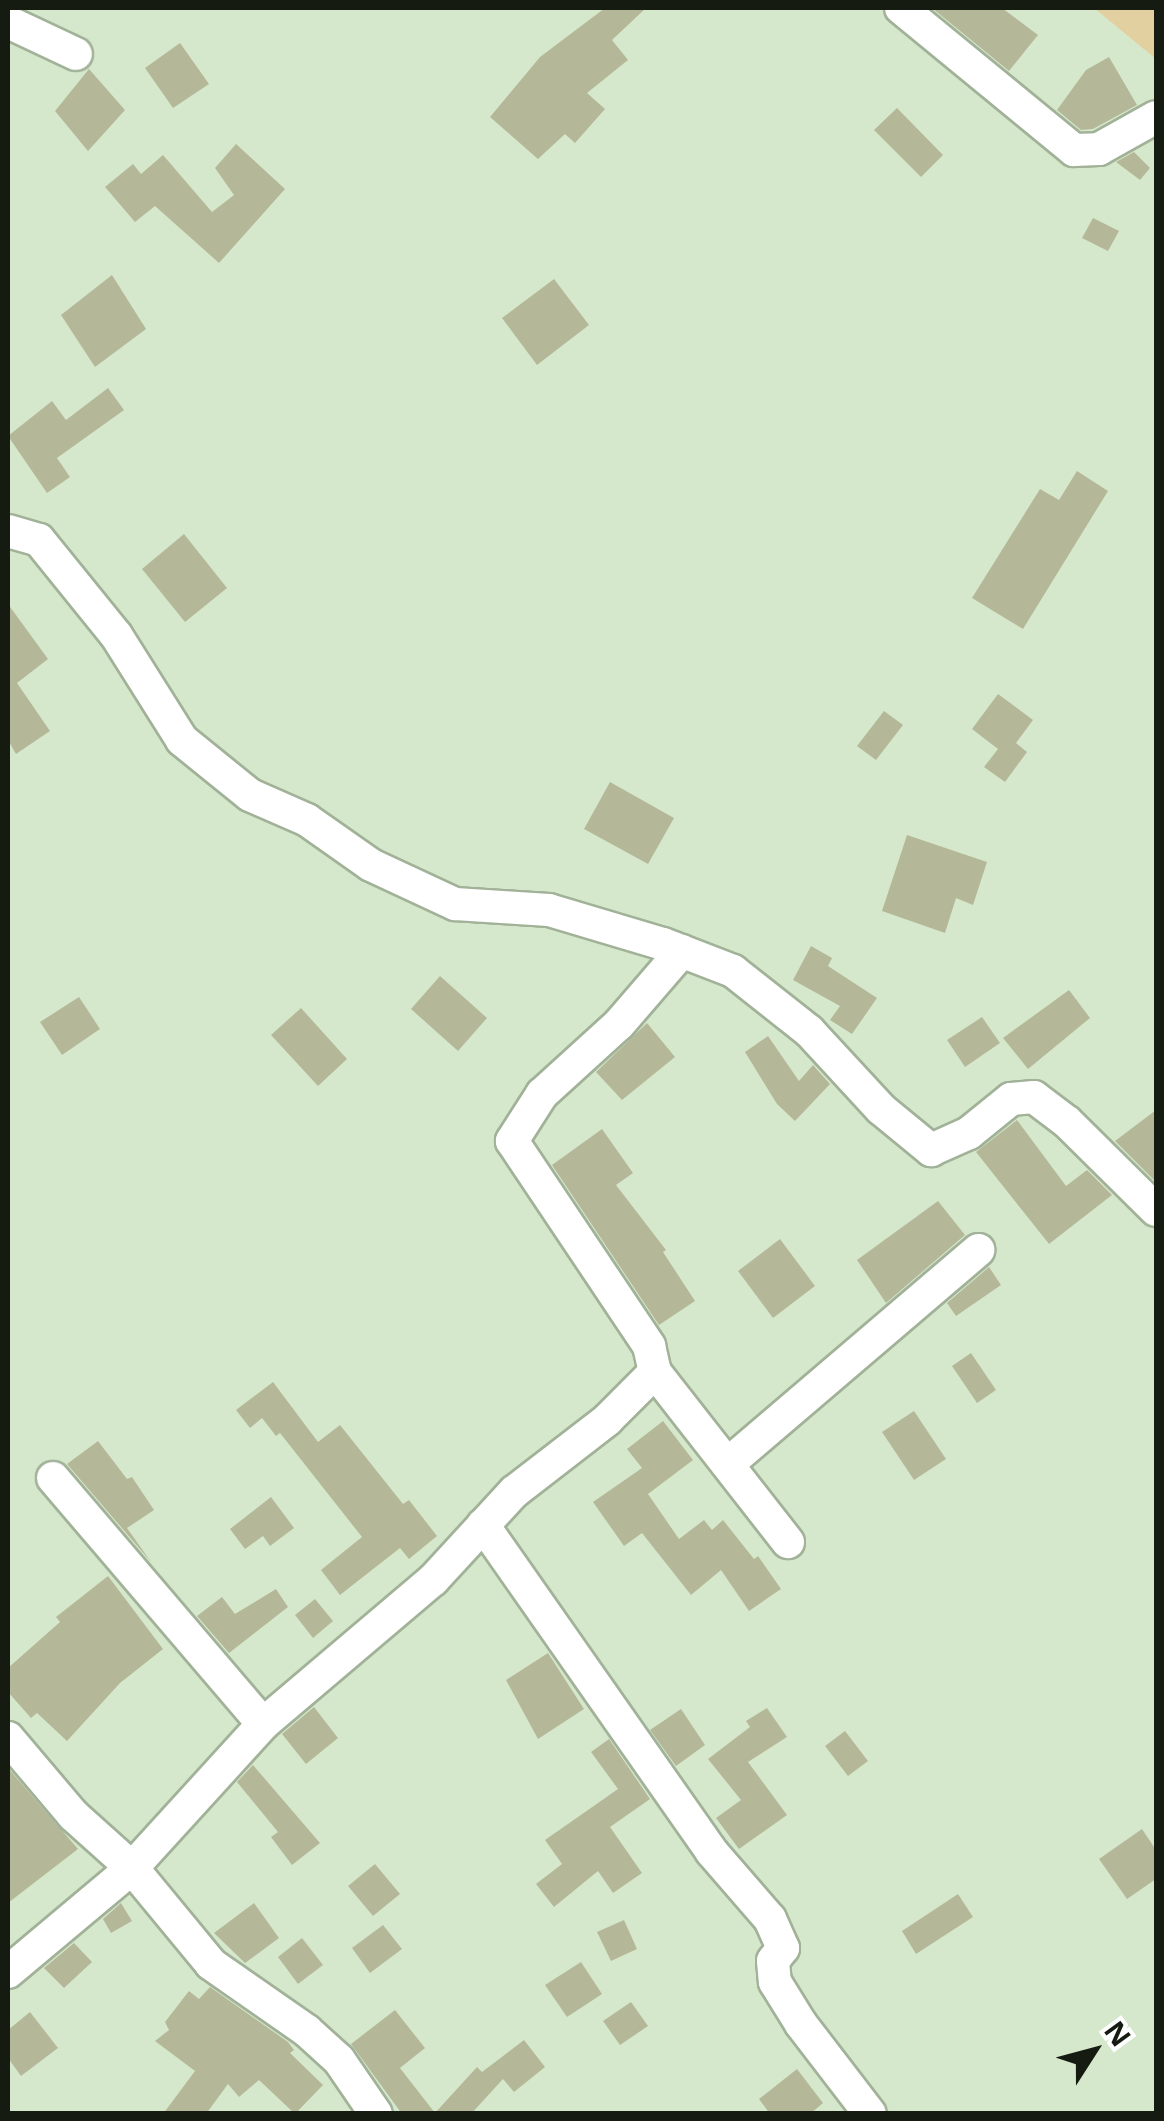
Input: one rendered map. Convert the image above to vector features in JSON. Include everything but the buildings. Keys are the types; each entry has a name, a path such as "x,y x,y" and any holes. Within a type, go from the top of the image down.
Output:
{"street":[{"path":"901,8 1074,150 1099,149 1156,117"},
{"path":"8,22 76,54"},
{"path":"8,531 39,540 116,635 182,740 250,795 306,820 371,865 455,904 550,910 682,951 733,972 810,1030 881,1109 931,1150 969,1133 1011,1099 1034,1097 1067,1122 1156,1210"},
{"path":"682,951 619,1024 542,1094 512,1140 648,1346 655,1372 788,1542"},
{"path":"728,1463 978,1250"},
{"path":"8,1972 132,1868 263,1724 433,1580 514,1492 607,1420 655,1372"},
{"path":"54,1478 263,1724"},
{"path":"482,1526 712,1851 770,1918 783,1948 773,1961 775,1982 801,2024 870,2114"},
{"path":"8,1738 73,1815 132,1868 211,1964 307,2031 339,2060 376,2114"}],"shaded area":[{"path":"1094,8 1156,8 1156,59"}]}
